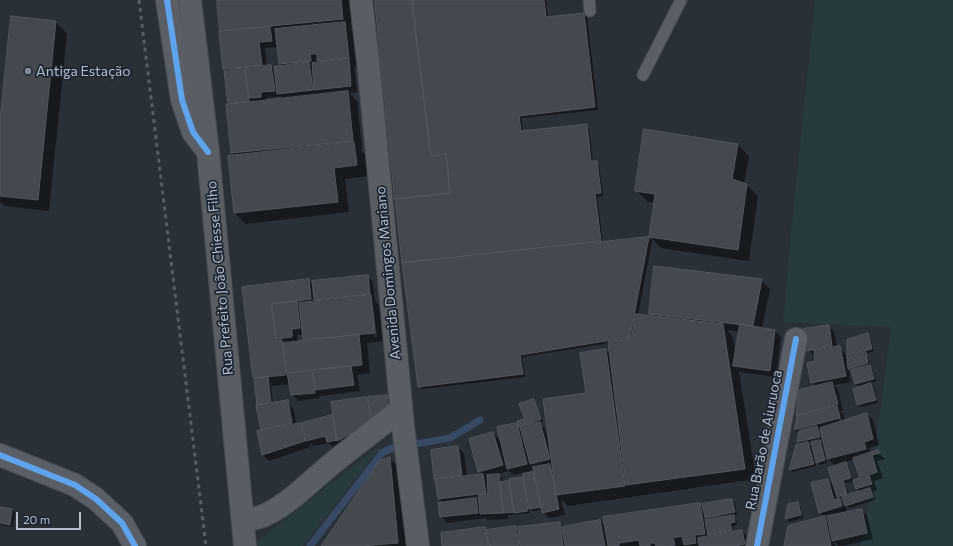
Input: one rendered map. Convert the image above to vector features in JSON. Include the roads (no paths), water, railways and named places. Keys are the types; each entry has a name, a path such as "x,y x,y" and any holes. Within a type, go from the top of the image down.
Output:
{"main road":[{"name":"Avenida Domingos Mariano","path":"361,0 402,417 418,546"},
{"name":"Rua Prefeito João Chiesse Filho","path":"191,4 208,152 245,546"},
{"path":"243,520 257,518 270,513 292,497 338,458 377,429 402,417"}],"street":[{"path":"168,0 182,100 193,132 208,152"},
{"name":"Rua Barão de Aiuruoca","path":"757,546 796,339"},
{"path":"0,455 75,486 96,499 122,523 135,546"}],"lane":[{"path":"643,75 681,0"}],"waterway":[{"path":"310,546 382,453 392,448 450,438 480,420"}],"railway":[{"path":"139,0 206,546"}],"place":[{"name":"Antiga Estação","path":"28,71"}]}
